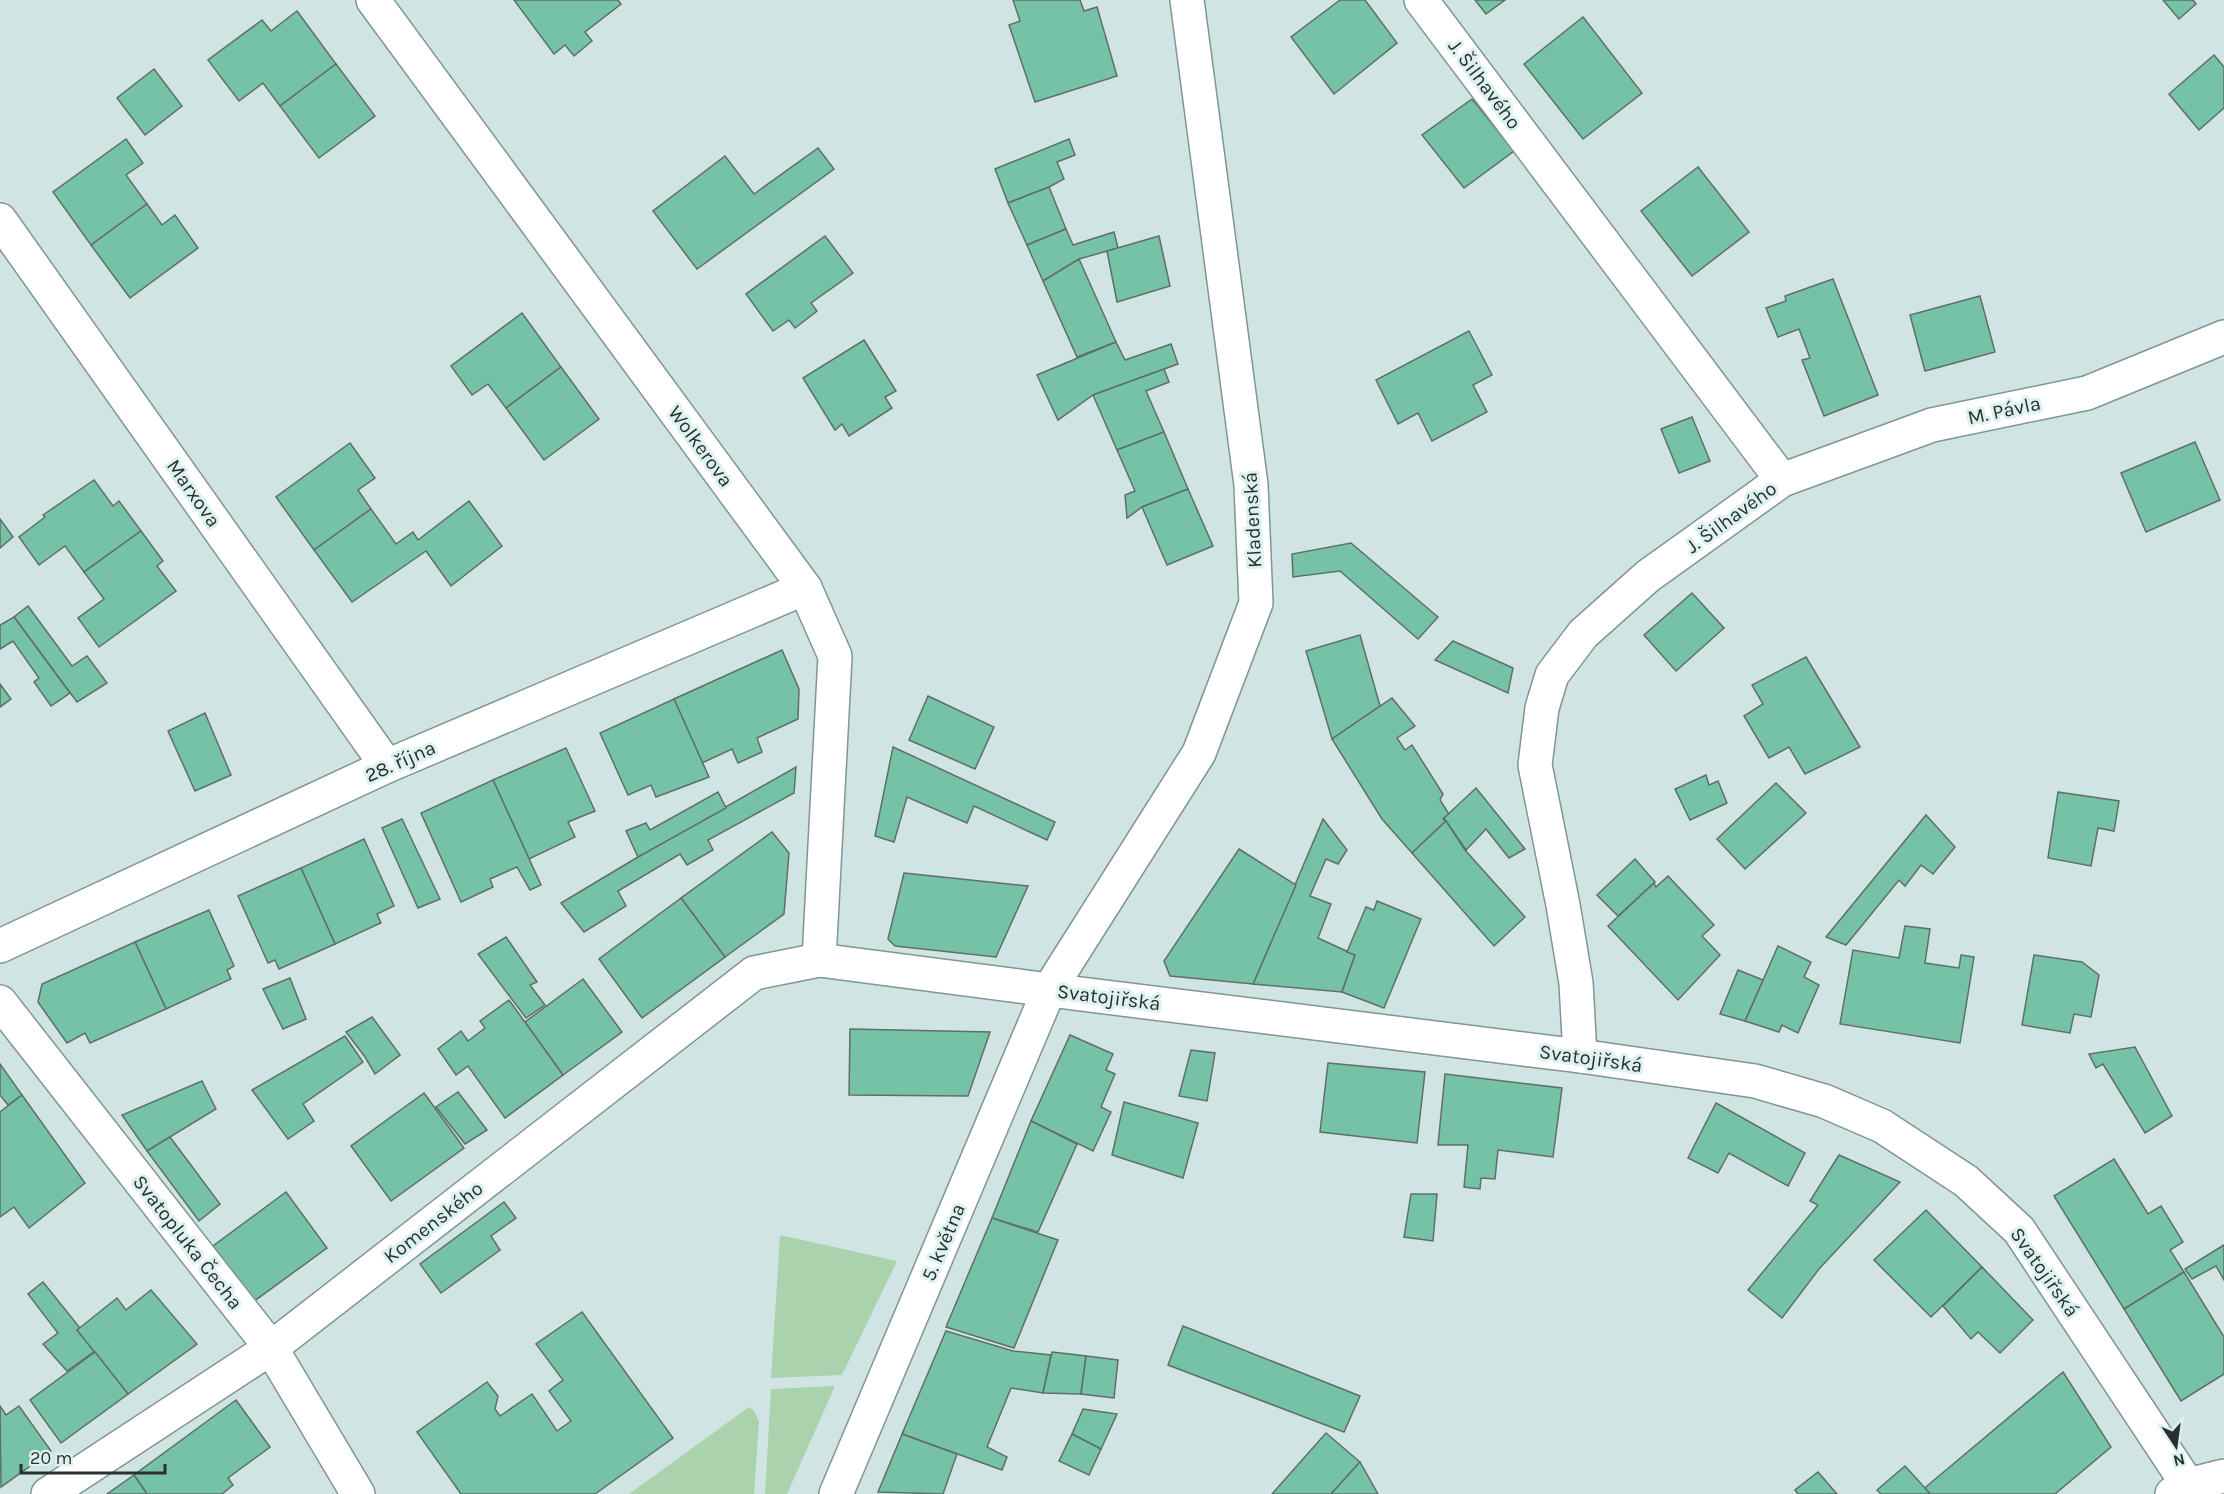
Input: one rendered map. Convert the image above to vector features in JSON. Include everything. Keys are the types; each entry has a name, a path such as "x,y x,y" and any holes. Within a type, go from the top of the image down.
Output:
{"street":[{"name":"Wolkerova","path":"373,0 805,588 835,656 819,960"},
{"name":"Kladenská","path":"1049,990 1199,753 1256,603 1251,485 1187,0"},
{"name":"J. Šilhavého","path":"1421,0 1782,480 1648,576 1583,634 1552,675 1542,708 1535,765 1576,983 1580,1056"},
{"name":"Marxova","path":"0,220 387,766"},
{"name":"M. Pávla","path":"1782,480 1932,425 2087,393 2224,337"},
{"name":"28. října","path":"0,946 387,766 805,588"},
{"name":"Svatojiřská","path":"819,960 1580,1056 1755,1081 1824,1101 1882,1126 1966,1181 2019,1230 2180,1490"},
{"name":"Komenského","path":"48,1494 271,1348 754,973 819,960"},
{"name":"5. května","path":"836,1494 1049,990"},
{"name":"Svatopluka Čecha","path":"0,1002 271,1348 358,1494"},
{"path":"2180,1490 2224,1476"}],"green space":[{"path":"780,1235 897,1261 842,1375 771,1378"},
{"path":"835,1386 787,1494 765,1494 771,1389"},
{"path":"749,1407 759,1421 754,1494 629,1494"}],"building":[{"path":"514,0 618,0 621,4 585,32 592,41 574,56 565,45 554,54"},
{"path":"1013,0 1080,0 1084,11 1097,7 1117,76 1035,102 1009,25 1020,21"},
{"path":"1340,0 1365,0 1397,43 1334,94 1291,37"},
{"path":"1475,0 1505,0 1486,14"},
{"path":"2163,0 2193,0 2196,4 2179,19"},
{"path":"297,11 336,64 280,106 263,83 239,101 208,60 262,20 271,31"},
{"path":"1583,17 1642,93 1583,139 1524,64"},
{"path":"2214,55 2224,67 2224,108 2199,130 2169,94"},
{"path":"336,64 375,116 319,158 280,106"},
{"path":"154,69 182,106 145,135 117,98"},
{"path":"1472,99 1514,151 1464,188 1422,135"},
{"path":"126,139 143,163 126,175 147,204 91,245 53,192"},
{"path":"1069,139 1075,155 1057,162 1064,179 1008,203 995,169"},
{"path":"818,148 834,169 697,269 653,211 725,156 754,194"},
{"path":"1698,167 1749,232 1692,276 1641,211"},
{"path":"1049,187 1066,229 1027,245 1008,203"},
{"path":"147,204 162,225 175,215 198,248 130,298 91,245"},
{"path":"1066,229 1073,245 1114,232 1118,248 1079,259 1043,281 1027,245"},
{"path":"825,236 853,273 811,303 817,311 795,328 789,320 773,331 746,294"},
{"path":"1159,236 1170,286 1117,302 1107,251"},
{"path":"1079,259 1116,342 1077,357 1043,281"},
{"path":"1833,279 1878,395 1824,416 1802,360 1810,358 1799,329 1778,337 1766,308 1786,301 1785,296"},
{"path":"1980,296 1995,352 1925,371 1910,315"},
{"path":"522,313 561,367 506,408 488,384 472,395 451,366"},
{"path":"1469,331 1492,375 1473,385 1487,412 1432,441 1418,413 1398,424 1376,380"},
{"path":"864,340 896,391 885,397 892,408 849,436 842,424 835,430 803,378"},
{"path":"1116,342 1125,360 1171,344 1178,364 1093,395 1058,420 1037,375"},
{"path":"561,367 599,419 544,460 506,408"},
{"path":"1164,369 1169,382 1146,391 1164,432 1117,450 1093,395"},
{"path":"1692,417 1710,461 1679,473 1661,429"},
{"path":"1164,432 1188,489 1142,507 1127,518 1125,495 1135,491 1117,450"},
{"path":"2195,442 2220,500 2146,532 2121,473"},
{"path":"350,443 375,478 358,490 371,509 314,550 276,497"},
{"path":"94,480 113,506 119,501 141,531 84,572 65,546 39,565 19,537 45,517 43,515"},
{"path":"1188,489 1213,546 1167,565 1142,507"},
{"path":"469,501 502,546 451,586 426,551 352,602 314,550 371,509 396,544 413,532 418,540"},
{"path":"0,519 13,537 0,548"},
{"path":"141,531 163,561 157,566 176,591 99,647 78,618 104,599 84,572"},
{"path":"1351,543 1438,617 1418,639 1340,571 1293,577 1292,554"},
{"path":"1692,593 1724,628 1676,671 1644,635"},
{"path":"28,606 72,666 87,656 107,683 77,702 14,617"},
{"path":"14,617 70,693 51,706 34,682 39,678 13,641 0,649 0,625"},
{"path":"1360,635 1380,706 1332,739 1306,651"},
{"path":"1453,641 1513,668 1508,693 1435,660"},
{"path":"782,650 799,689 798,719 757,738 762,752 738,763 732,749 702,763 674,699"},
{"path":"1806,657 1860,747 1805,774 1789,747 1769,758 1744,716 1763,704 1752,685"},
{"path":"0,684 11,699 0,707"},
{"path":"928,696 994,727 975,769 909,740"},
{"path":"1392,698 1415,726 1397,738 1405,750 1412,745 1443,794 1440,800 1449,814 1443,819 1446,821 1412,853 1382,819 1332,739"},
{"path":"674,699 709,777 656,797 651,785 628,795 600,733"},
{"path":"205,713 231,775 195,791 168,731"},
{"path":"893,747 1055,822 1047,840 974,806 967,823 907,797 894,842 875,836"},
{"path":"566,748 595,811 568,822 575,837 529,859 493,780"},
{"path":"796,767 794,793 708,840 713,850 687,865 680,854 618,891 626,906 584,932 561,903 638,857"},
{"path":"1706,775 1709,785 1718,781 1727,803 1690,820 1675,789"},
{"path":"493,780 541,885 530,890 517,867 490,879 493,887 461,902 421,813"},
{"path":"1776,783 1806,813 1745,869 1717,839"},
{"path":"1476,788 1525,849 1509,858 1486,829 1466,850 1444,818"},
{"path":"718,792 726,808 638,857 626,831 646,823 650,830"},
{"path":"2058,792 2119,801 2114,831 2098,828 2091,866 2048,858"},
{"path":"1926,815 1955,847 1933,874 1921,865 1905,886 1899,880 1846,945 1826,937"},
{"path":"402,819 440,899 418,908 382,828"},
{"path":"1323,819 1347,850 1338,864 1326,859 1310,896 1331,904 1318,938 1355,955 1342,992 1253,984"},
{"path":"1446,821 1465,850 1525,917 1494,946 1412,853"},
{"path":"772,832 789,853 784,914 725,957 681,898"},
{"path":"364,839 394,906 377,914 381,923 335,944 301,868"},
{"path":"1239,849 1296,885 1253,984 1170,976 1164,961"},
{"path":"1635,859 1655,882 1618,916 1597,895"},
{"path":"301,868 335,944 279,969 275,960 268,963 238,896"},
{"path":"904,873 1028,886 996,957 895,946 888,939"},
{"path":"1668,876 1714,925 1702,936 1720,955 1678,1000 1608,926 1654,883 1656,887"},
{"path":"681,898 725,957 642,1018 599,959"},
{"path":"1377,901 1421,919 1384,1008 1342,992 1355,955 1347,952 1366,907 1374,910"},
{"path":"209,910 234,966 227,970 231,979 166,1009 135,942"},
{"path":"1905,926 1930,929 1925,963 1959,968 1961,955 1974,957 1960,1043 1840,1024 1853,950 1899,958"},
{"path":"506,937 537,982 530,985 545,1005 526,1018 478,954"},
{"path":"135,942 166,1009 90,1043 85,1033 67,1043 38,1002 42,984"},
{"path":"1778,946 1811,962 1804,977 1819,985 1798,1033 1782,1025 1779,1032 1745,1021"},
{"path":"2034,955 2082,962 2099,975 2091,1017 2074,1014 2070,1033 2022,1025"},
{"path":"1738,970 1763,980 1745,1021 1720,1014"},
{"path":"290,978 306,1019 283,1029 263,989"},
{"path":"583,979 622,1032 563,1075 525,1022"},
{"path":"509,1000 563,1075 505,1118 468,1066 456,1075 438,1049 461,1031 468,1041 485,1028 480,1021"},
{"path":"372,1017 400,1055 375,1074 346,1032"},
{"path":"850,1029 990,1032 968,1096 849,1095"},
{"path":"1070,1035 1113,1054 1106,1070 1115,1074 1101,1107 1111,1112 1093,1151 1031,1121"},
{"path":"345,1036 363,1062 303,1104 314,1121 288,1139 252,1090"},
{"path":"2135,1047 2172,1116 2145,1133 2103,1064 2096,1068 2089,1054"},
{"path":"1191,1050 1215,1053 1207,1101 1179,1096"},
{"path":"1328,1063 1425,1072 1417,1143 1320,1132"},
{"path":"0,1064 22,1095 8,1105 0,1095"},
{"path":"1445,1074 1562,1088 1553,1157 1498,1150 1495,1179 1481,1178 1480,1189 1464,1187 1468,1145 1438,1145"},
{"path":"202,1081 216,1109 147,1151 122,1115"},
{"path":"458,1092 487,1130 465,1144 436,1107"},
{"path":"424,1093 464,1148 391,1201 351,1146"},
{"path":"22,1095 85,1183 29,1228 14,1207 0,1217 0,1112"},
{"path":"1124,1102 1198,1123 1183,1178 1112,1155"},
{"path":"1716,1103 1805,1153 1788,1186 1729,1153 1718,1173 1688,1158"},
{"path":"1031,1121 1077,1144 1038,1232 992,1218"},
{"path":"170,1137 220,1204 199,1221 147,1151"},
{"path":"1839,1155 1900,1182 1819,1269 1782,1318 1748,1290 1818,1205 1810,1201"},
{"path":"2114,1159 2148,1214 2161,1206 2183,1242 2170,1250 2184,1272 2124,1309 2054,1196"},
{"path":"286,1192 327,1248 253,1302 213,1246"},
{"path":"1411,1194 1437,1194 1433,1241 1404,1237"},
{"path":"504,1202 516,1218 491,1236 500,1250 441,1293 420,1264"},
{"path":"1926,1210 1982,1267 1931,1317 1874,1260"},
{"path":"992,1218 1058,1240 1014,1348 946,1327"},
{"path":"2224,1245 2224,1280 2216,1266 2192,1279 2185,1269"},
{"path":"1982,1267 2033,1320 2000,1353 1978,1332 1971,1339 1943,1306"},
{"path":"2184,1272 2224,1337 2224,1374 2181,1401 2124,1309"},
{"path":"43,1282 80,1328 77,1330 95,1351 67,1371 43,1344 58,1333 28,1294"},
{"path":"151,1290 197,1344 128,1394 77,1330 117,1298 126,1310"},
{"path":"582,1312 673,1438 595,1494 461,1494 417,1432 487,1382 498,1396 495,1409 500,1416 532,1394 557,1431 571,1421 549,1391 563,1380 536,1344"},
{"path":"1183,1326 1360,1396 1344,1432 1168,1365"},
{"path":"946,1331 1013,1351 1051,1355 1043,1393 1011,1388 987,1447 1007,1457 1002,1470 902,1434"},
{"path":"95,1352 128,1394 61,1443 30,1400"},
{"path":"1052,1352 1086,1356 1081,1394 1043,1393"},
{"path":"1086,1356 1118,1360 1114,1398 1081,1394"},
{"path":"2063,1372 2111,1447 2055,1494 1930,1494 1925,1488 1927,1486"},
{"path":"236,1400 270,1447 228,1478 233,1485 222,1494 147,1494 134,1475"},
{"path":"0,1406 6,1415 19,1406 51,1451 1,1487"},
{"path":"1083,1409 1117,1414 1101,1449 1072,1434"},
{"path":"1326,1433 1360,1462 1331,1494 1272,1494"},
{"path":"902,1434 957,1454 943,1494 878,1492"},
{"path":"1072,1434 1101,1449 1089,1475 1059,1461"},
{"path":"1360,1462 1378,1494 1331,1494"},
{"path":"1905,1466 1930,1494 1881,1494 1877,1490"},
{"path":"1818,1472 1837,1494 1798,1494 1795,1490"},
{"path":"134,1475 147,1494 107,1494"}]}
